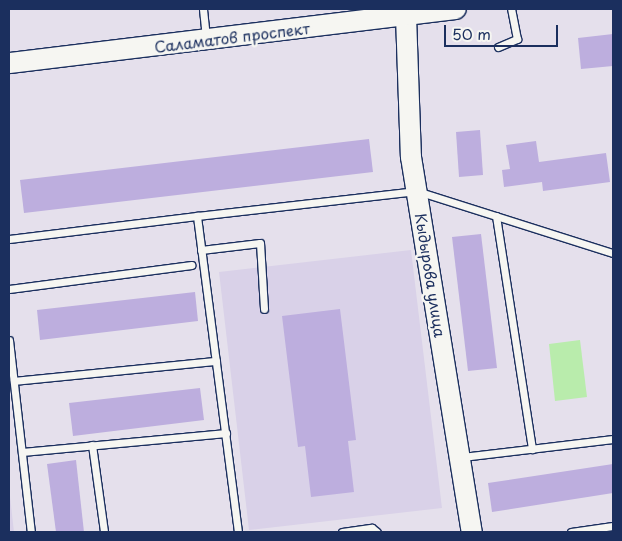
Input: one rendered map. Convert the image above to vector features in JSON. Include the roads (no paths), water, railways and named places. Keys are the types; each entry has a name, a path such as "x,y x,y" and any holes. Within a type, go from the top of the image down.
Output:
{"street":[{"name":"Саламатов проспект","path":"9,63 456,9"},
{"name":"Кыдырова улица","path":"406,16 417,191 472,532"}],"lane":[{"path":"203,9 207,40"},
{"path":"498,47 517,39 512,9"},
{"path":"9,240 417,191 613,253"},
{"path":"197,216 238,532"},
{"path":"496,216 532,449"},
{"path":"202,250 260,243 264,309"},
{"path":"9,289 191,265"},
{"path":"9,340 31,532"},
{"path":"14,382 216,361"},
{"path":"22,452 226,433"},
{"path":"460,457 613,439"},
{"path":"92,445 104,532"},
{"path":"571,532 613,526"},
{"path":"342,532 372,528 377,532"}]}
